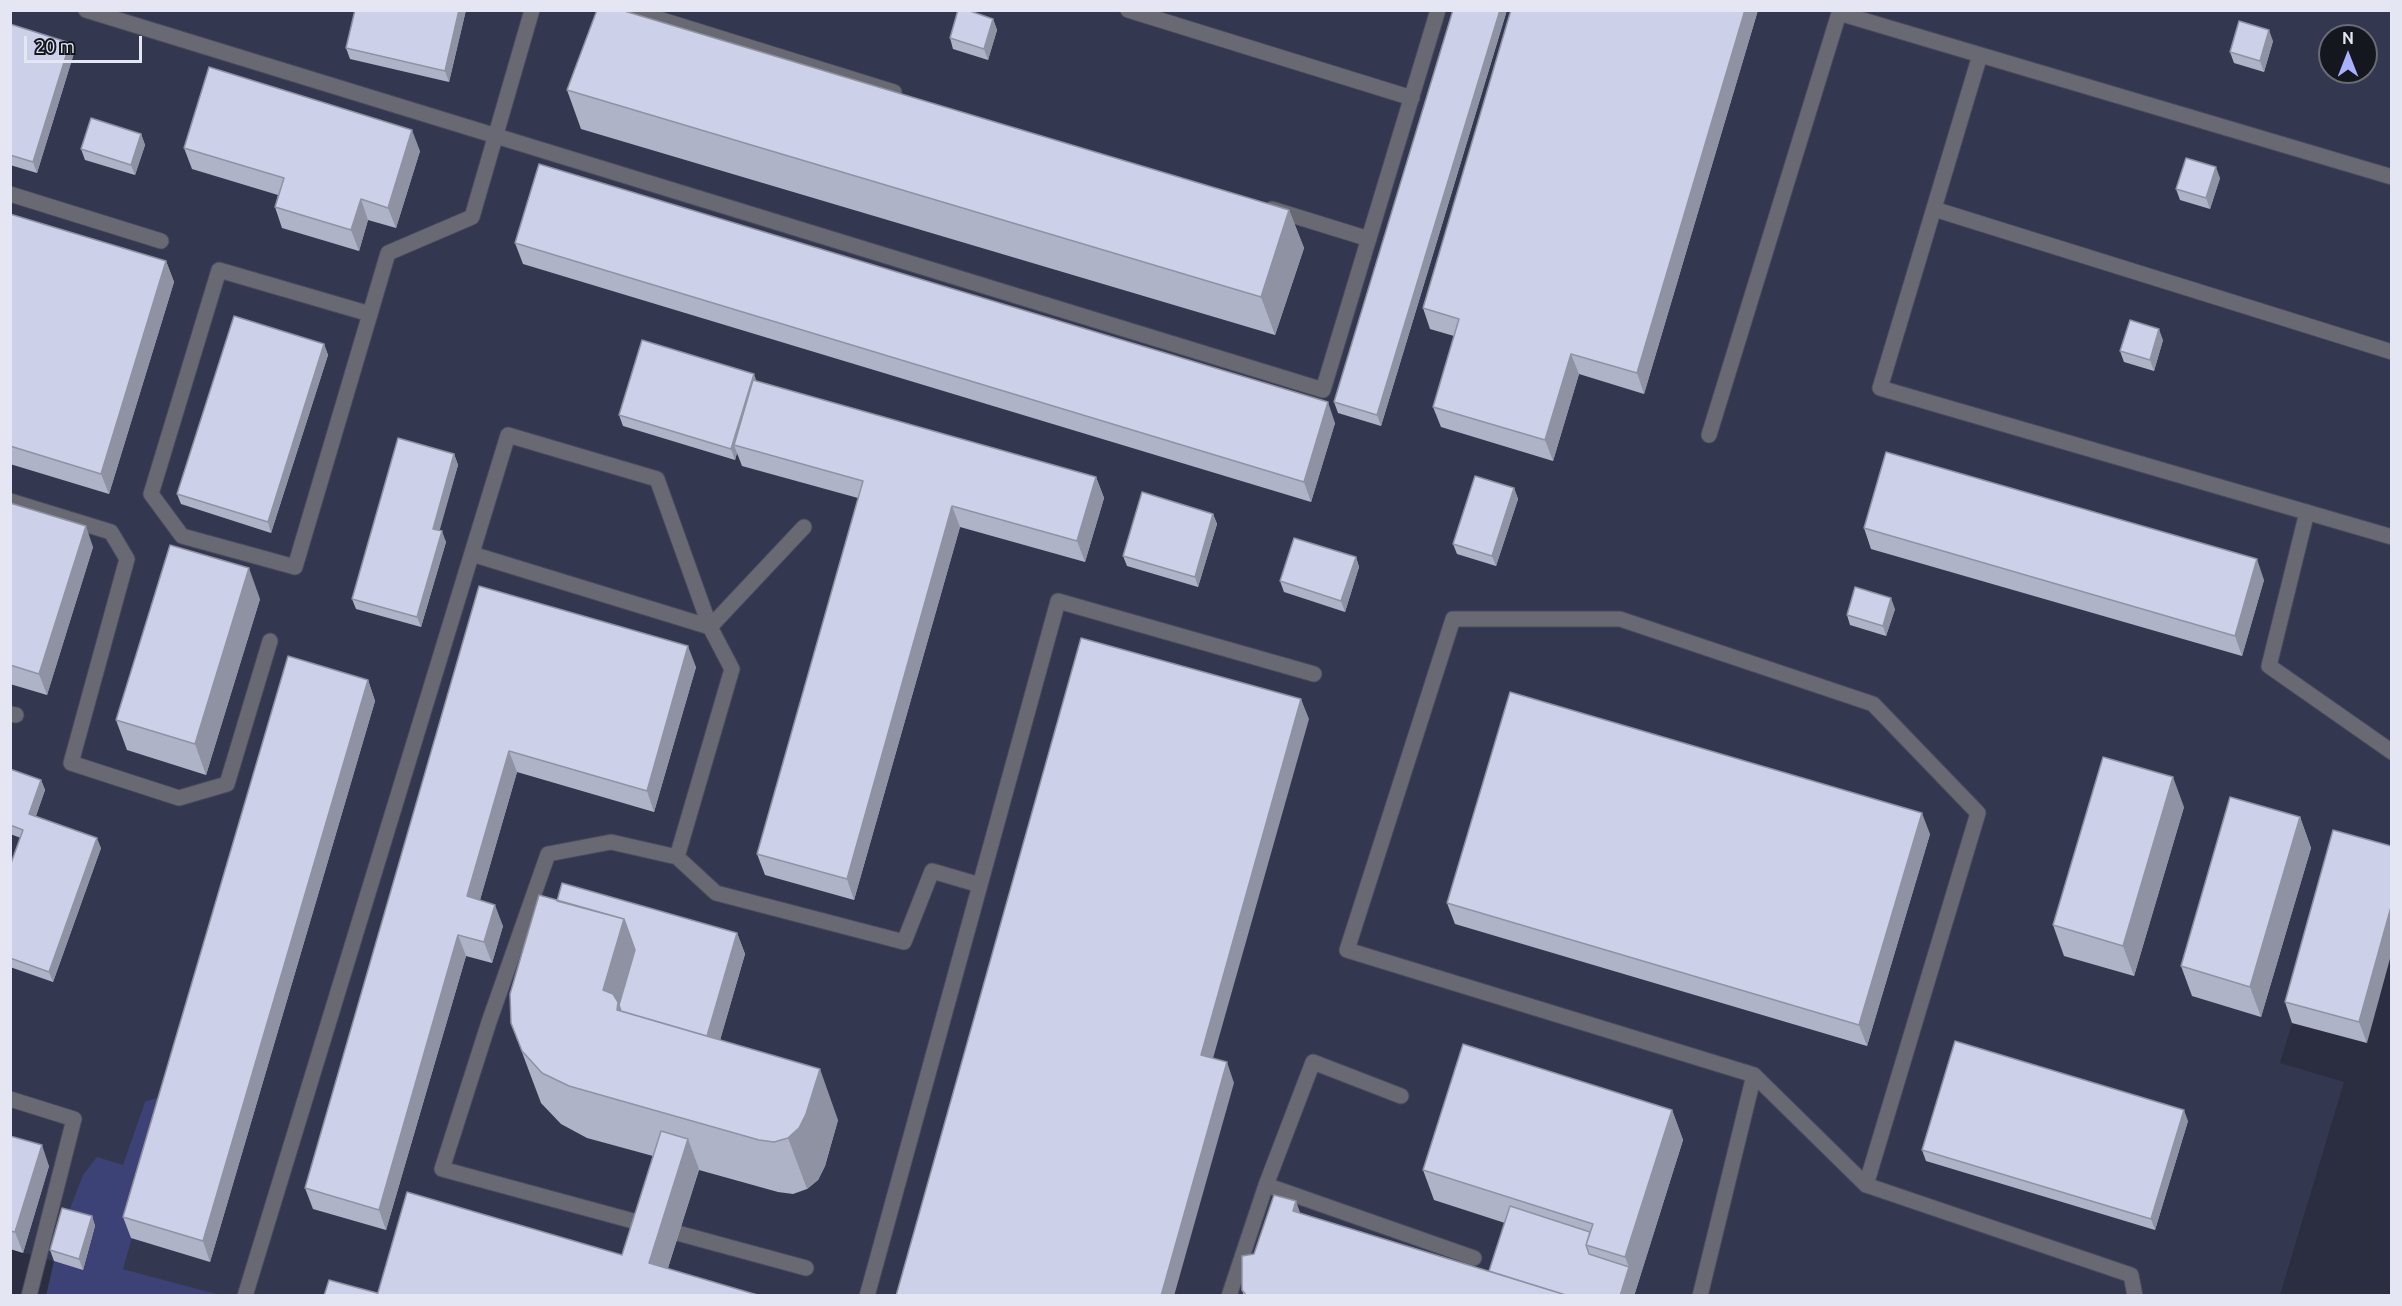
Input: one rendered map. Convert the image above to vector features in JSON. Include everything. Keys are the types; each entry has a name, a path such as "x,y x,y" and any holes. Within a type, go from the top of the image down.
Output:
{"lane":[{"path":"86,10 1323,390 1438,10"},
{"path":"370,314 219,270 151,495 182,536 295,567 370,314 388,253 472,217 532,10"},
{"path":"630,10 903,95"},
{"path":"1128,10 1412,98"},
{"path":"1709,435 1839,12 2391,177"},
{"path":"1980,55 1880,388 2391,537"},
{"path":"10,194 160,241"},
{"path":"1256,204 1369,239"},
{"path":"1934,209 2391,352"},
{"path":"245,1296 508,435 657,479 710,627 732,669 677,857"},
{"path":"10,501 111,532 127,559 71,763 179,798 227,784 270,641"},
{"path":"2307,512 2270,666 2391,753"},
{"path":"710,627 804,527"},
{"path":"472,554 710,627"},
{"path":"867,1296 1058,601 1314,674"},
{"path":"1866,1185 1978,813 1873,704 1620,619 1453,619 1347,950 1754,1075 1866,1185 2131,1275 2135,1296"},
{"path":"806,1268 442,1169 489,1022 548,854 611,842 677,857 716,893 904,942 932,871 980,885"},
{"path":"1229,1296 1266,1185 1313,1062 1401,1096"},
{"path":"1700,1296 1754,1075"},
{"path":"10,1099 74,1119 29,1296"},
{"path":"1266,1185 1474,1258"}],"shaded area":[{"path":"10,11 2391,11 2391,865 2292,1023 2280,1063 2344,1082 2280,1295 220,1296 123,1269 112,1278 11,1249"},
{"path":"174,1092 123,1269 220,1295 46,1296 54,1261 83,1269 95,1227 66,1219 83,1175 97,1157 123,1165 145,1102"}],"building":[{"path":"355,10 459,10 445,71 346,48"},
{"path":"597,10 621,10 1289,210 1261,297 567,90"},
{"path":"958,10 967,10 993,19 984,49 950,38"},
{"path":"1453,10 1500,10 1377,415 1334,402"},
{"path":"1511,10 1745,10 1637,373 1571,354 1545,440 1433,407 1459,319 1423,308"},
{"path":"2239,21 2269,30 2260,61 2230,52"},
{"path":"10,24 70,43 33,162 10,155"},
{"path":"209,67 412,130 388,208 361,199 351,230 275,207 284,178 184,148"},
{"path":"91,118 141,134 131,165 81,149"},
{"path":"2186,158 2216,167 2206,198 2176,189"},
{"path":"539,164 1328,402 1304,482 515,243"},
{"path":"10,214 166,261 101,474 10,446"},
{"path":"234,316 324,344 268,522 177,494"},
{"path":"2130,320 2159,329 2150,360 2120,351"},
{"path":"642,340 754,374 731,449 619,415"},
{"path":"753,380 1096,477 1077,541 952,506 847,879 757,854 863,481 734,445"},
{"path":"398,438 454,454 433,529 442,531 417,617 352,599"},
{"path":"1886,452 2257,559 2235,636 1864,528"},
{"path":"1475,476 1514,488 1492,556 1453,544"},
{"path":"1142,492 1213,514 1195,577 1123,556"},
{"path":"10,503 86,526 39,674 10,665"},
{"path":"1294,538 1356,557 1341,601 1280,581"},
{"path":"170,545 249,568 195,744 116,720"},
{"path":"479,586 688,646 647,791 509,751 467,896 495,905 484,942 458,935 379,1210 305,1188"},
{"path":"1855,587 1891,598 1883,626 1847,615"},
{"path":"1081,638 1301,699 1201,1055 1227,1062 1161,1296 896,1296"},
{"path":"288,656 368,680 203,1241 123,1217"},
{"path":"1510,692 1922,813 1859,1025 1447,903"},
{"path":"2103,757 2173,777 2123,946 2053,925"},
{"path":"10,769 41,780 29,814 97,838 49,972 10,958 10,866 23,830 10,825"},
{"path":"2230,797 2300,817 2250,987 2181,966"},
{"path":"2333,830 2391,846 2391,907 2359,1022 2285,1002"},
{"path":"562,883 737,933 707,1036 621,1011 619,1005 635,950 624,919 557,901"},
{"path":"539,895 624,919 603,990 613,994 618,1002 617,1010 820,1069 806,1114 799,1128 788,1138 774,1142 759,1140 569,1086 542,1073 522,1051 511,1023 510,994"},
{"path":"1955,1041 2184,1110 2151,1219 1922,1150"},
{"path":"1463,1044 1672,1110 1625,1257 1586,1245 1593,1224 1423,1170"},
{"path":"661,1131 688,1139 649,1263 761,1296 377,1296 407,1192 622,1255"},
{"path":"10,1136 42,1145 15,1232 10,1231"},
{"path":"1274,1195 1296,1201 1293,1211 1569,1296 1247,1296 1242,1290 1242,1256 1254,1254"},
{"path":"1510,1206 1590,1232 1586,1245 1589,1254 1629,1267 1620,1296 1569,1296 1489,1271"},
{"path":"62,1208 92,1216 79,1259 50,1250"},
{"path":"329,1280 377,1293 377,1296 324,1296"}]}
